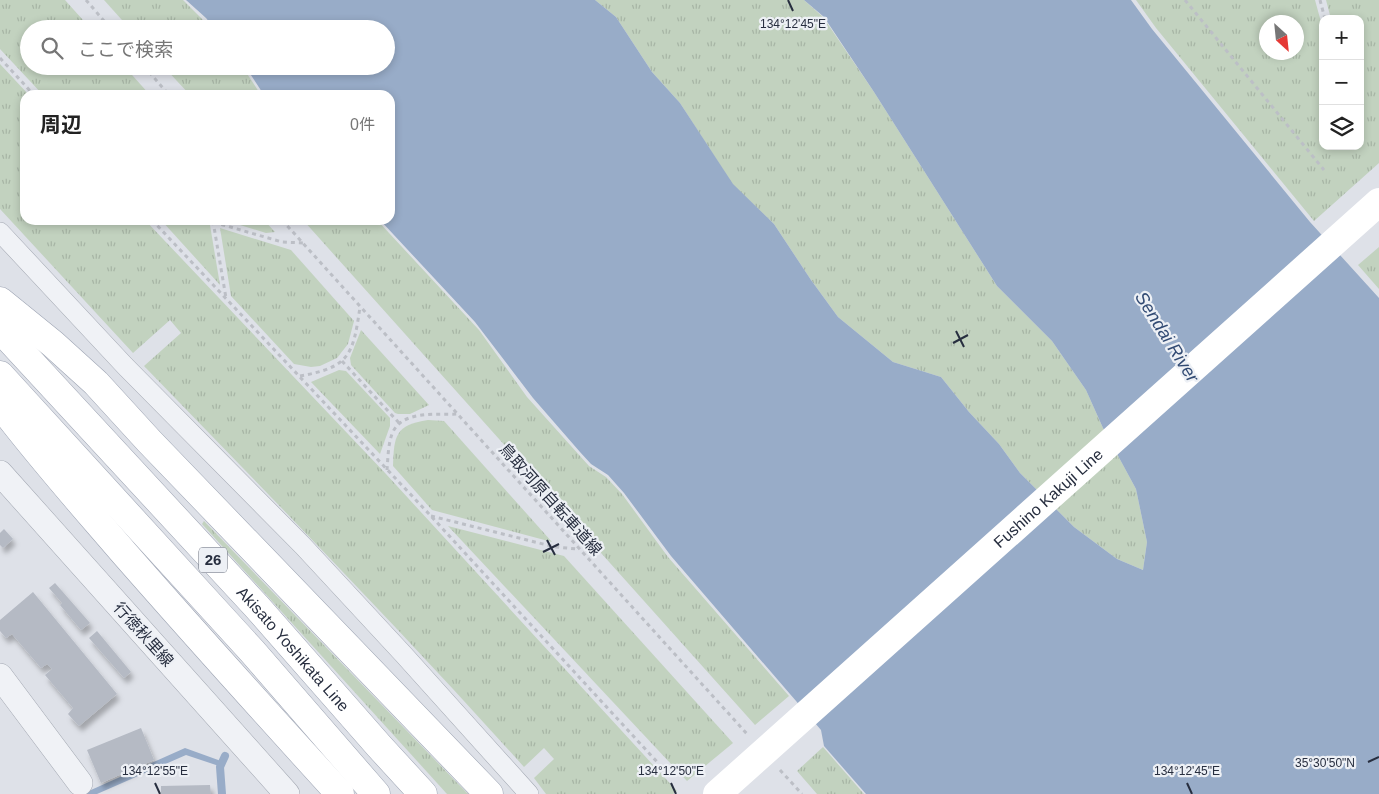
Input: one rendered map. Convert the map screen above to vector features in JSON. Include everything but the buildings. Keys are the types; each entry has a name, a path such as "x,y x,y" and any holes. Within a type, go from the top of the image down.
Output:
{"main road":[{"name":"Fushino Kakuji Line","path":"717,794 1379,202"},
{"path":"0,301 96,383 149,441 489,794"},
{"name":"Akisato Yoshikata Line","path":"0,329 257,607 372,739 423,794"},
{"name":"Akisato Yoshikata Line","path":"0,375 252,651 376,794"},
{"path":"0,404 44,461 188,626 340,794"}],"street":[{"path":"0,232 125,366 303,546 529,794"},
{"name":"行徳秋里線","path":"0,473 287,794"},
{"path":"0,676 80,783"}],"path":[{"path":"86,0 103,20"},
{"path":"1184,0 1324,170"},
{"path":"1320,0 1324,15"},
{"path":"0,58 29,90"},
{"path":"152,75 165,90"},
{"path":"157,225 430,515 659,764"},
{"path":"215,225 227,299"},
{"path":"227,225 282,242 303,244"},
{"name":"鳥取河原自転車道線","path":"286,225 750,738"},
{"path":"299,376 331,369 342,362 349,353 355,338 360,307"},
{"path":"342,362 400,424"},
{"path":"388,470 392,432 400,424 409,418 423,415 457,414"},
{"path":"430,515 555,547 579,549"},
{"path":"776,766 802,794"}],"green space":[{"path":"0,0 65,0 83,20 20,20 20,70 0,49"},
{"path":"104,0 183,0 203,20 122,20"},
{"path":"595,0 804,0 823,17 874,92 997,286 1052,341 1086,390 1103,428 1136,489 1147,542 1143,570 1117,559 1074,527 1020,473 999,444 969,412 941,377 893,362 838,317 774,224 733,185 680,103 652,72 616,17"},
{"path":"1136,0 1315,0 1319,15 1319,150 1364,150 1364,15 1330,15 1326,0 1379,0 1379,163 1314,221 1156,28"},
{"path":"0,64 24,90 20,90 20,225 150,225 386,474 677,791 673,794 546,794 534,778 554,759 544,748 524,767 383,615 144,366 181,333 170,320 133,353 0,209"},
{"path":"24,75 132,75 146,90 38,90"},
{"path":"171,75 248,75 258,90 185,90"},
{"path":"166,225 210,225 220,285"},
{"path":"240,225 269,225 275,232 266,233"},
{"path":"307,225 382,225 479,330 527,397 589,466 606,477 622,494 668,557 789,696 755,725"},
{"path":"220,228 291,250 354,321 348,344 337,358 320,366 311,367 294,364 231,296"},
{"path":"1379,247 1379,289 1358,265"},
{"path":"361,330 429,405 410,414 395,413 351,365 350,358"},
{"path":"339,370 346,371 390,418 390,426 380,454 311,382"},
{"path":"428,420 444,421 552,542 432,510 393,466 394,447 398,434 409,425"},
{"path":"204,521 468,794 447,794 202,524"},
{"path":"448,526 564,556 733,743 687,781"},
{"path":"823,747 864,794 817,794 797,771"}],"water":[{"name":"Sendai River","path":"186,0 595,0 616,17 652,72 680,103 733,184 774,224 838,317 893,362 941,377 969,412 999,444 1020,473 1074,527 1117,559 1143,570 1147,542 1136,489 1103,428 1086,390 1052,341 997,286 824,17 804,0 1131,0 1152,29 1310,222 1379,298 1379,794 866,794 824,746 821,730 671,556 624,493 608,475 591,464 580,452 533,398 475,322 385,225 395,225 395,90 261,90 251,75 395,75 395,20 208,20"},
{"path":"185,748 221,761 219,766 186,755 97,794 82,794"}],"waterway":[{"path":"222,794 220,767 225,756"}]}
